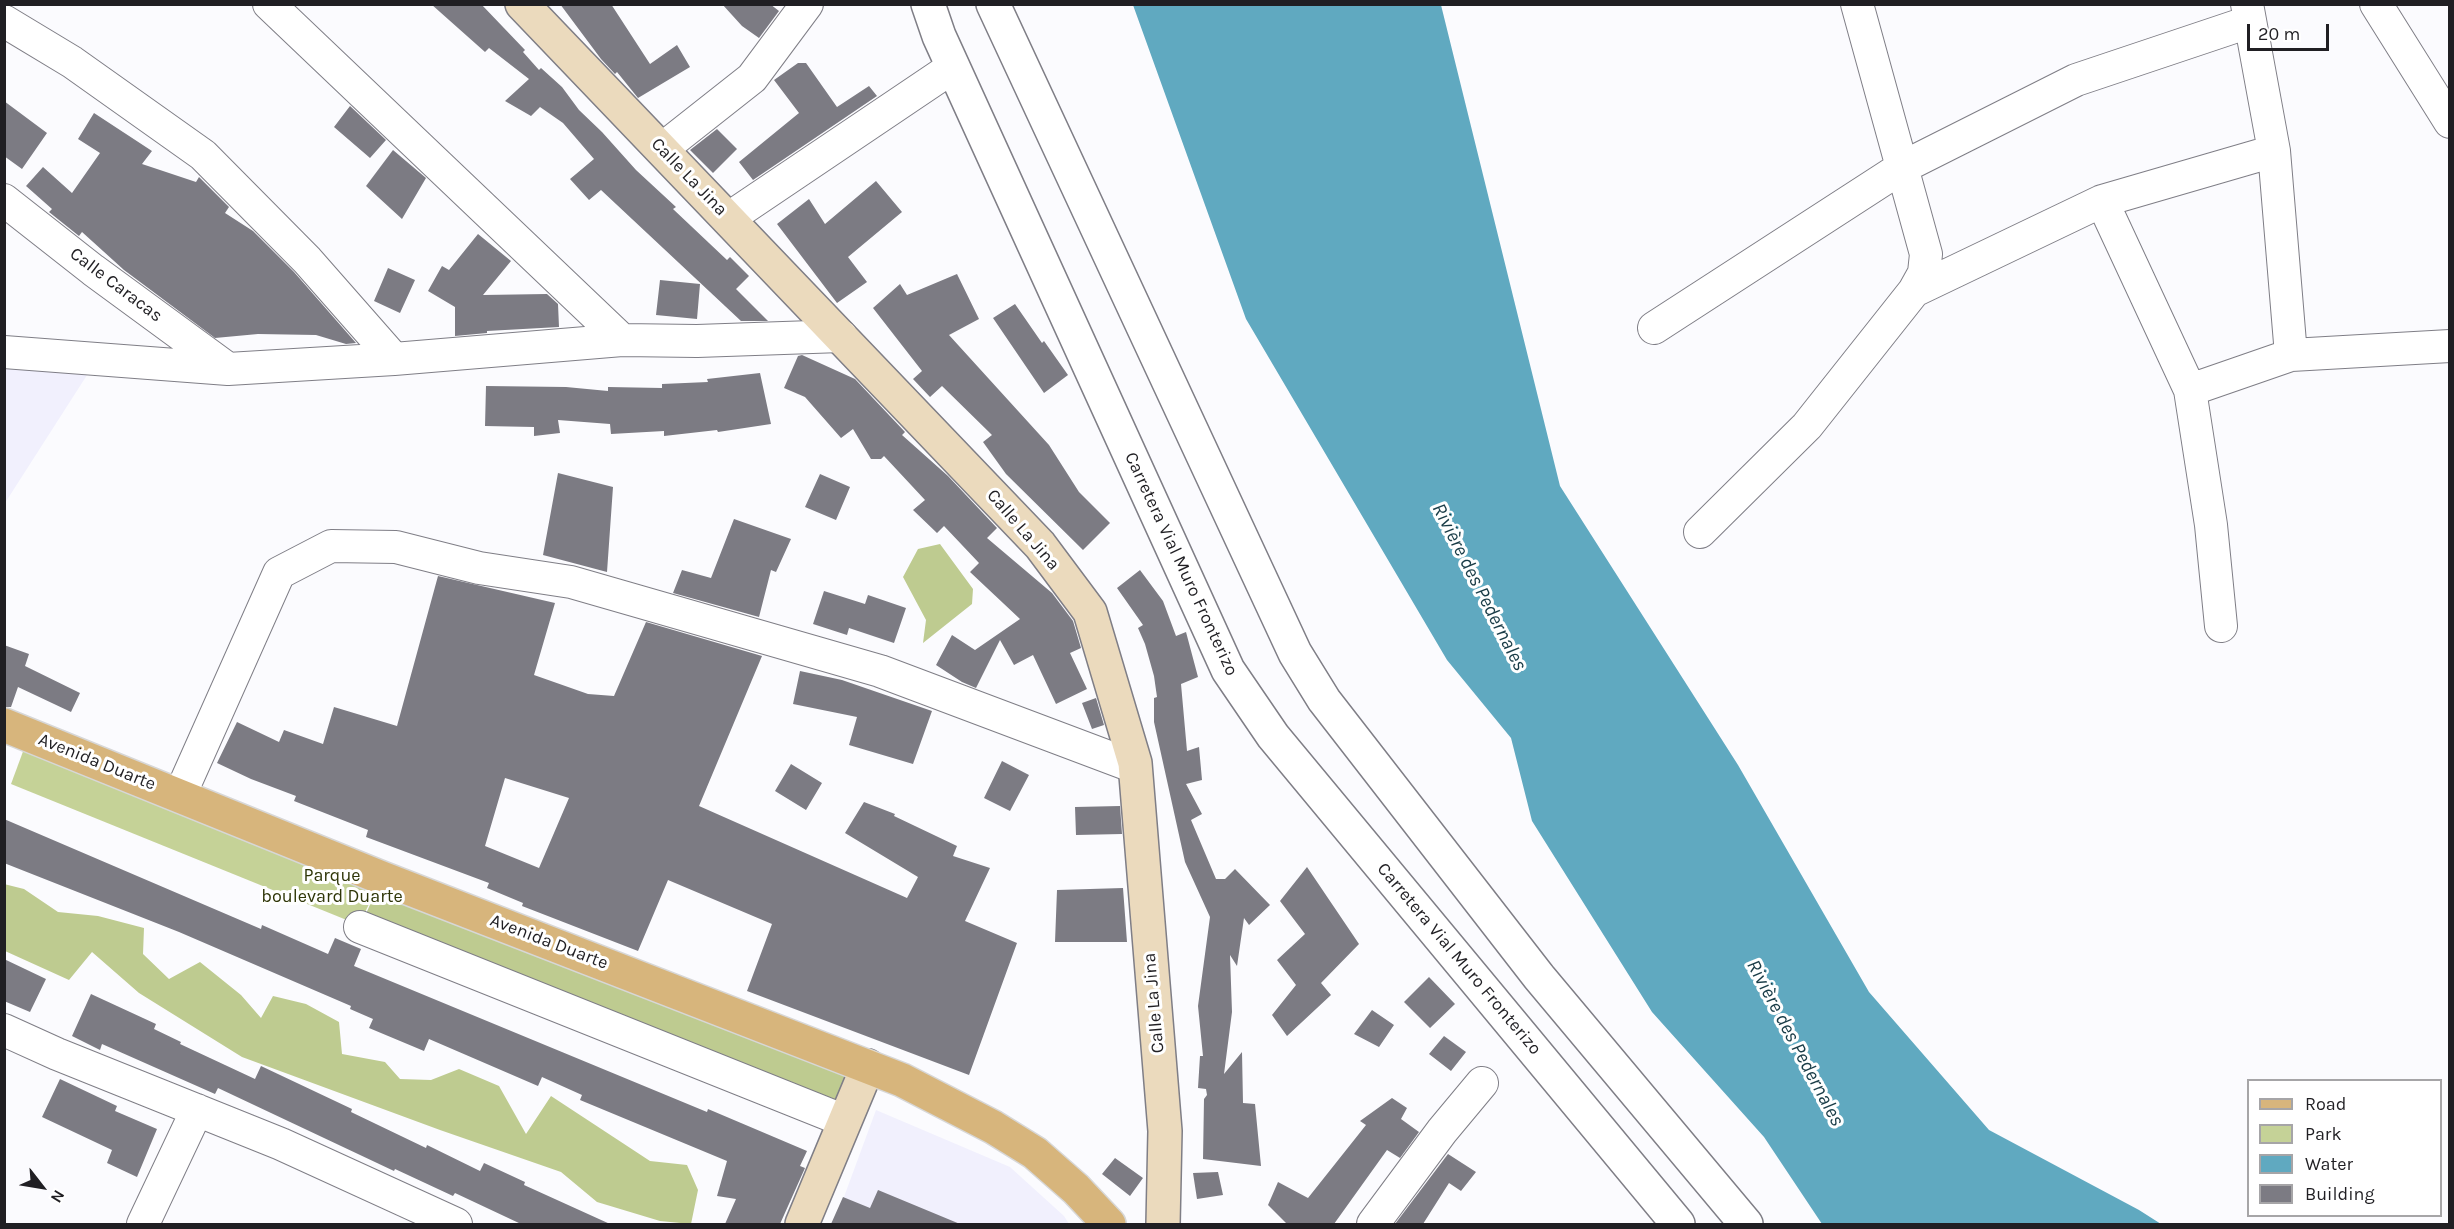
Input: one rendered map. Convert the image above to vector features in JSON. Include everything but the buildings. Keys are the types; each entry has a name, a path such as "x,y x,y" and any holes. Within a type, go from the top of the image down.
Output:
{"main road":[{"name":"Calle La Jina","path":"522,4 1040,545 1090,612 1135,767 1165,1131 1163,1224"},
{"name":"Avenida Duarte","path":"4,725 382,878 902,1080 993,1127 1035,1154 1077,1189 1109,1224"},
{"path":"802,1224 868,1066"}],"street":[{"path":"269,4 622,340"},
{"path":"662,149 752,78 807,4"},
{"name":"Carretera Vial Muro Fronterizo","path":"928,4 953,67 1228,670 1273,736 1678,1224"},
{"path":"993,4 1295,653 1324,700 1539,977 1746,1224"},
{"path":"1700,532 1807,426 1914,291 1924,273 1927,260 1900,168 1874,58 1857,4"},
{"path":"2376,4 2450,122"},
{"path":"1654,328 1900,168 2076,80 2248,13 2274,151 2291,355"},
{"path":"4,21 72,62 203,155 307,260 394,359"},
{"path":"729,218 953,67"},
{"path":"1914,291 2102,201 2274,151"},
{"name":"Calle Caracas","path":"4,200 93,270 228,369"},
{"path":"2102,201 2190,390 2211,525 2222,626"},
{"path":"4,352 228,369 394,359 622,340 697,341 841,336"},
{"path":"2190,390 2291,355 2450,346"},
{"path":"180,795 279,573 331,546 396,547 479,568 571,582 880,671 1135,767"},
{"path":"360,927 845,1121"},
{"path":"4,1030 281,1144 456,1224"},
{"path":"1373,1224 1442,1131 1482,1083"},
{"path":"143,1224 197,1110"}],"shaded area":[{"path":"5,366 89,372 5,503"},
{"path":"876,1110 1010,1167 1064,1216 1069,1224 834,1224"}],"green space":[{"path":"940,544 973,589 972,604 923,643 926,620 903,577 918,549"},
{"name":"Parque boulevard Duarte","path":"28,738 381,879 359,925 11,784"},
{"path":"382,878 868,1066 845,1121 360,927"},
{"path":"4,884 24,889 58,912 98,916 144,928 143,954 169,979 200,962 241,995 261,1018 273,996 306,1004 339,1022 342,1054 385,1062 400,1079 431,1080 459,1069 499,1086 526,1134 551,1096 650,1161 687,1165 698,1190 691,1224 660,1221 597,1202 561,1172 242,1057 139,993 92,952 69,980 5,951"}],"water":[{"name":"Rivière des Pedernales","path":"1133,5 1441,5 1560,486 1738,765 1869,992 1989,1130 2161,1224 1822,1224 1764,1137 1652,1012 1532,821 1511,738 1447,660 1246,319"}]}
